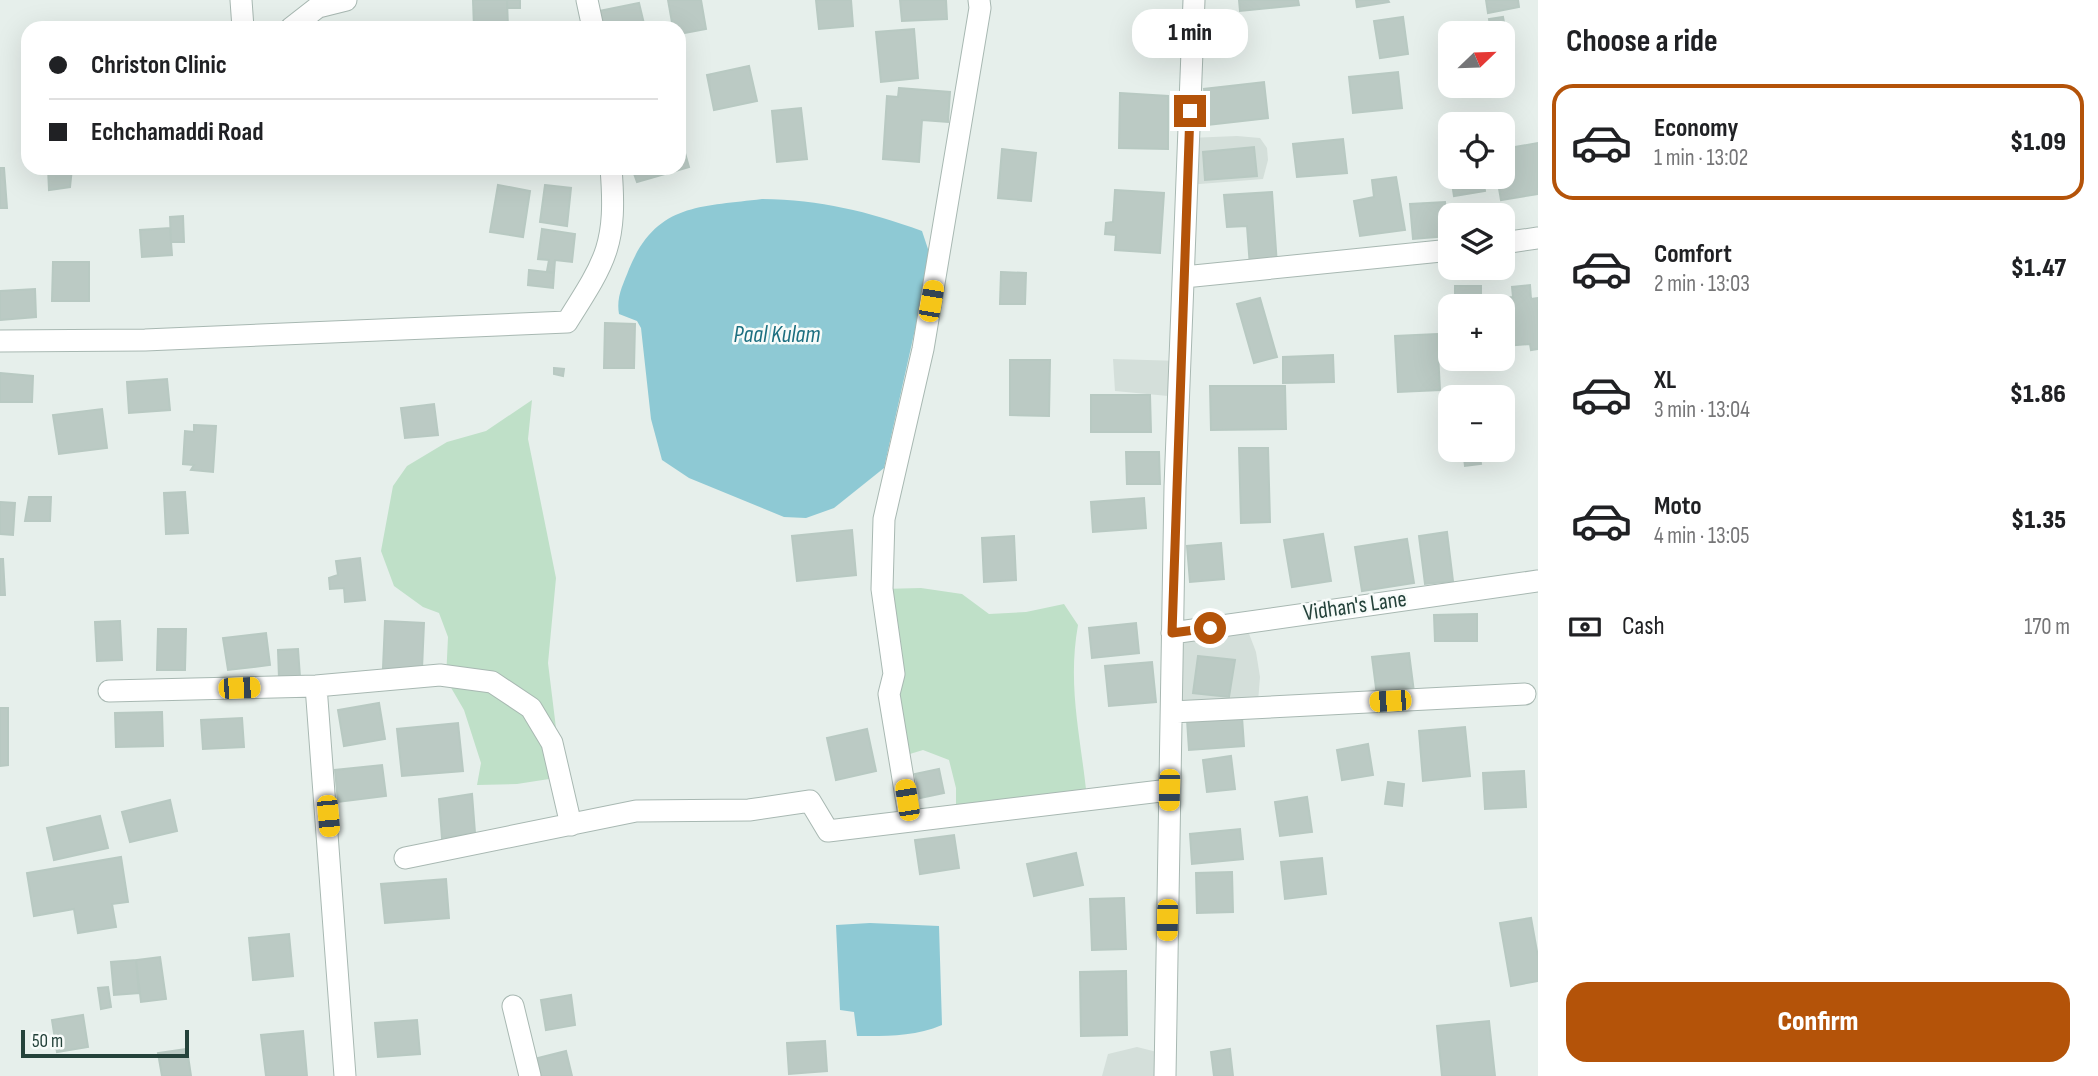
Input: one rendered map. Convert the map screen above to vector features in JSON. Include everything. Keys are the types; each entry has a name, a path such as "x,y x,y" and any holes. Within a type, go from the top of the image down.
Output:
{"street":[{"path":"241,0 242,21"},
{"path":"300,21 318,7 346,0"},
{"path":"587,0 592,21"},
{"path":"910,821 889,694 894,674 882,589 884,519 923,348 981,8 979,0"},
{"path":"1165,1076 1172,633 1194,0"},
{"path":"0,341 145,340 567,322 602,268 612,235 611,175"},
{"path":"1515,241 1538,238"},
{"path":"1184,277 1438,251"},
{"name":"Vidhan's Lane","path":"1172,633 1538,581"},
{"path":"109,691 316,686 440,675 492,682 531,708 552,743 571,825"},
{"path":"316,686 345,1076"},
{"path":"1172,712 1525,694"},
{"path":"405,858 636,811 749,810 810,802 828,831 1169,790"},
{"path":"513,1006 530,1076"}],"shaded area":[{"path":"1189,138 1260,138 1267,148 1268,160 1263,179 1187,185"},
{"path":"1113,359 1181,361 1179,397 1115,391"},
{"path":"1248,631 1256,652 1260,677 1258,702 1173,703 1172,633"},
{"path":"1137,1047 1165,1054 1165,1076 1102,1076 1108,1054"}],"green space":[{"path":"532,400 528,439 556,578 548,663 562,777 517,784 477,785 481,763 464,710 446,679 448,637 439,613 423,607 394,586 381,551 393,486 407,466 447,442 486,431"},
{"path":"921,588 962,594 989,614 1026,612 1064,604 1078,625 1074,691 1087,799 956,815 956,788 949,760 923,750 900,757 882,589"}],"water":[{"name":"Paal Kulam","path":"762,199 824,204 902,224 922,231 931,258 884,468 834,508 806,518 784,517 689,478 662,460 651,419 641,328 637,321 619,314 618,302 629,269 652,231 682,212"},
{"path":"870,923 939,926 942,1025 910,1034 857,1036 854,1012 840,1010 836,925"}],"building":[{"path":"473,0 507,0 508,21 474,21"},
{"path":"507,0 520,0 520,8 507,8"},
{"path":"668,0 701,0 706,29 686,33 686,21 672,21"},
{"path":"816,0 851,0 853,26 819,29"},
{"path":"900,0 946,0 947,19 902,21"},
{"path":"1239,0 1298,0 1299,5 1240,11"},
{"path":"1356,0 1388,0 1389,2 1357,7"},
{"path":"1486,0 1518,0 1519,7 1488,13"},
{"path":"639,3 643,21 601,21 599,11"},
{"path":"1403,17 1408,54 1380,58 1374,21"},
{"path":"1503,17 1504,21 1489,21"},
{"path":"914,29 918,78 881,82 876,32"},
{"path":"749,66 757,101 714,110 707,75"},
{"path":"1398,72 1402,108 1353,113 1349,77"},
{"path":"1264,82 1268,118 1208,125 1204,89"},
{"path":"899,88 950,92 948,122 922,120 919,162 883,159 887,96 898,97"},
{"path":"1120,93 1168,96 1168,149 1119,148"},
{"path":"801,108 807,159 777,162 772,111"},
{"path":"1343,139 1347,173 1297,177 1293,144"},
{"path":"1538,143 1538,194 1501,200 1499,189 1515,189 1515,147"},
{"path":"1254,147 1257,176 1205,180 1203,152"},
{"path":"1002,149 1036,153 1031,201 998,198"},
{"path":"0,168 4,168 7,208 0,208"},
{"path":"48,175 71,175 70,187 49,190"},
{"path":"634,175 661,175 637,182"},
{"path":"1396,177 1405,230 1360,236 1354,201 1374,197 1372,180"},
{"path":"498,185 530,191 523,237 490,232"},
{"path":"545,185 571,188 567,226 540,222"},
{"path":"1453,189 1485,189 1485,191 1454,196"},
{"path":"1115,190 1164,193 1160,253 1115,250 1116,235 1105,234 1106,223 1113,222"},
{"path":"1272,192 1277,265 1250,267 1247,226 1227,227 1224,195"},
{"path":"1445,202 1438,203 1438,237 1413,239 1410,204"},
{"path":"183,216 184,242 171,242 170,217"},
{"path":"170,228 172,255 142,257 140,230"},
{"path":"542,229 575,234 572,262 555,260 554,273 547,271 549,260 538,259"},
{"path":"53,262 89,262 89,301 52,301"},
{"path":"529,270 554,273 553,288 528,285"},
{"path":"1001,272 1026,273 1025,304 1000,304"},
{"path":"1530,285 1531,299 1538,298 1538,349 1531,350 1530,344 1515,345 1515,294 1513,294 1512,287"},
{"path":"1455,286 1481,286 1481,294 1455,294"},
{"path":"35,289 36,317 0,320 0,291"},
{"path":"1260,298 1277,357 1254,363 1237,304"},
{"path":"605,323 635,324 634,368 604,368"},
{"path":"1437,334 1438,390 1398,392 1395,336"},
{"path":"1333,355 1334,382 1283,383 1283,357"},
{"path":"1010,360 1050,360 1049,416 1010,415"},
{"path":"554,368 564,369 563,376 554,374"},
{"path":"0,373 33,376 32,402 0,402"},
{"path":"167,379 170,410 129,413 127,382"},
{"path":"1210,386 1285,386 1286,429 1211,430"},
{"path":"1091,395 1150,395 1151,432 1091,432"},
{"path":"434,404 438,435 405,438 401,408"},
{"path":"102,409 107,448 59,454 53,415"},
{"path":"194,425 216,426 213,472 191,470 194,465 183,464 185,431 194,432"},
{"path":"1239,448 1268,448 1270,522 1241,523"},
{"path":"1126,452 1159,452 1160,484 1127,484"},
{"path":"1464,462 1481,462 1481,464 1465,466"},
{"path":"185,492 188,533 166,534 164,493"},
{"path":"29,497 51,497 50,521 25,521"},
{"path":"1144,498 1146,528 1093,532 1091,502"},
{"path":"0,502 15,503 13,535 0,534"},
{"path":"852,530 856,575 797,581 792,536"},
{"path":"1447,532 1453,581 1425,584 1419,536"},
{"path":"1323,534 1331,581 1292,587 1284,540"},
{"path":"1014,536 1016,580 984,582 982,538"},
{"path":"1407,539 1414,583 1362,591 1355,547"},
{"path":"1221,543 1224,579 1190,582 1187,546"},
{"path":"360,558 365,600 345,602 344,588 330,589 329,578 338,575 336,561"},
{"path":"0,559 3,559 5,595 0,595"},
{"path":"1477,614 1477,641 1435,641 1434,615"},
{"path":"120,621 122,660 97,661 95,622"},
{"path":"385,621 424,623 422,669 383,668"},
{"path":"1136,623 1139,653 1092,658 1089,628"},
{"path":"158,629 186,629 185,670 157,670"},
{"path":"266,633 270,665 228,670 223,638"},
{"path":"298,649 300,677 279,678 278,650"},
{"path":"1409,653 1414,692 1377,696 1372,657"},
{"path":"1198,656 1235,660 1229,697 1193,693"},
{"path":"1152,662 1156,702 1109,706 1105,666"},
{"path":"379,703 385,739 344,746 338,710"},
{"path":"0,708 8,708 8,765 0,766"},
{"path":"162,712 163,746 116,747 115,713"},
{"path":"1242,717 1244,746 1189,750 1187,720"},
{"path":"242,718 244,747 203,749 201,720"},
{"path":"458,723 463,771 402,776 397,729"},
{"path":"1465,727 1470,776 1423,781 1419,731"},
{"path":"867,729 876,771 836,780 827,738"},
{"path":"1368,744 1373,775 1342,780 1337,750"},
{"path":"1231,756 1235,789 1207,792 1203,760"},
{"path":"382,765 386,796 338,802 335,770"},
{"path":"939,769 944,793 920,798 915,774"},
{"path":"1524,771 1526,807 1485,809 1483,773"},
{"path":"1388,782 1404,784 1402,806 1385,804"},
{"path":"472,794 475,833 442,838 439,799"},
{"path":"1307,797 1312,832 1280,836 1275,802"},
{"path":"170,800 177,831 130,842 122,812"},
{"path":"100,816 108,848 54,860 47,828"},
{"path":"1240,829 1243,859 1192,864 1190,834"},
{"path":"954,835 959,868 920,874 915,840"},
{"path":"1076,853 1083,885 1034,896 1027,864"},
{"path":"121,857 128,902 112,904 116,927 78,933 74,909 34,916 27,873"},
{"path":"1322,858 1326,894 1285,899 1281,862"},
{"path":"1232,872 1233,912 1197,913 1196,873"},
{"path":"446,879 449,918 385,923 381,884"},
{"path":"1124,898 1126,949 1092,950 1090,899"},
{"path":"1531,918 1538,957 1538,981 1511,986 1500,923"},
{"path":"289,934 293,976 253,980 249,938"},
{"path":"160,957 166,999 141,1002 136,960"},
{"path":"136,960 139,993 114,995 111,962"},
{"path":"1126,971 1127,1035 1081,1036 1080,972"},
{"path":"108,987 111,1007 101,1009 98,988"},
{"path":"571,995 575,1025 546,1030 541,1000"},
{"path":"83,1015 88,1047 57,1052 52,1020"},
{"path":"417,1020 420,1054 378,1057 375,1023"},
{"path":"1489,1021 1495,1076 1442,1076 1437,1026"},
{"path":"303,1031 307,1076 266,1076 261,1035"},
{"path":"825,1041 827,1071 789,1074 787,1043"},
{"path":"187,1049 191,1076 162,1076 158,1053"},
{"path":"1230,1049 1233,1076 1214,1076 1211,1052"},
{"path":"566,1051 572,1076 538,1076 534,1059"}],"route":[{"path":"1190,111 1175,481 1172,633 1210,628"}]}
